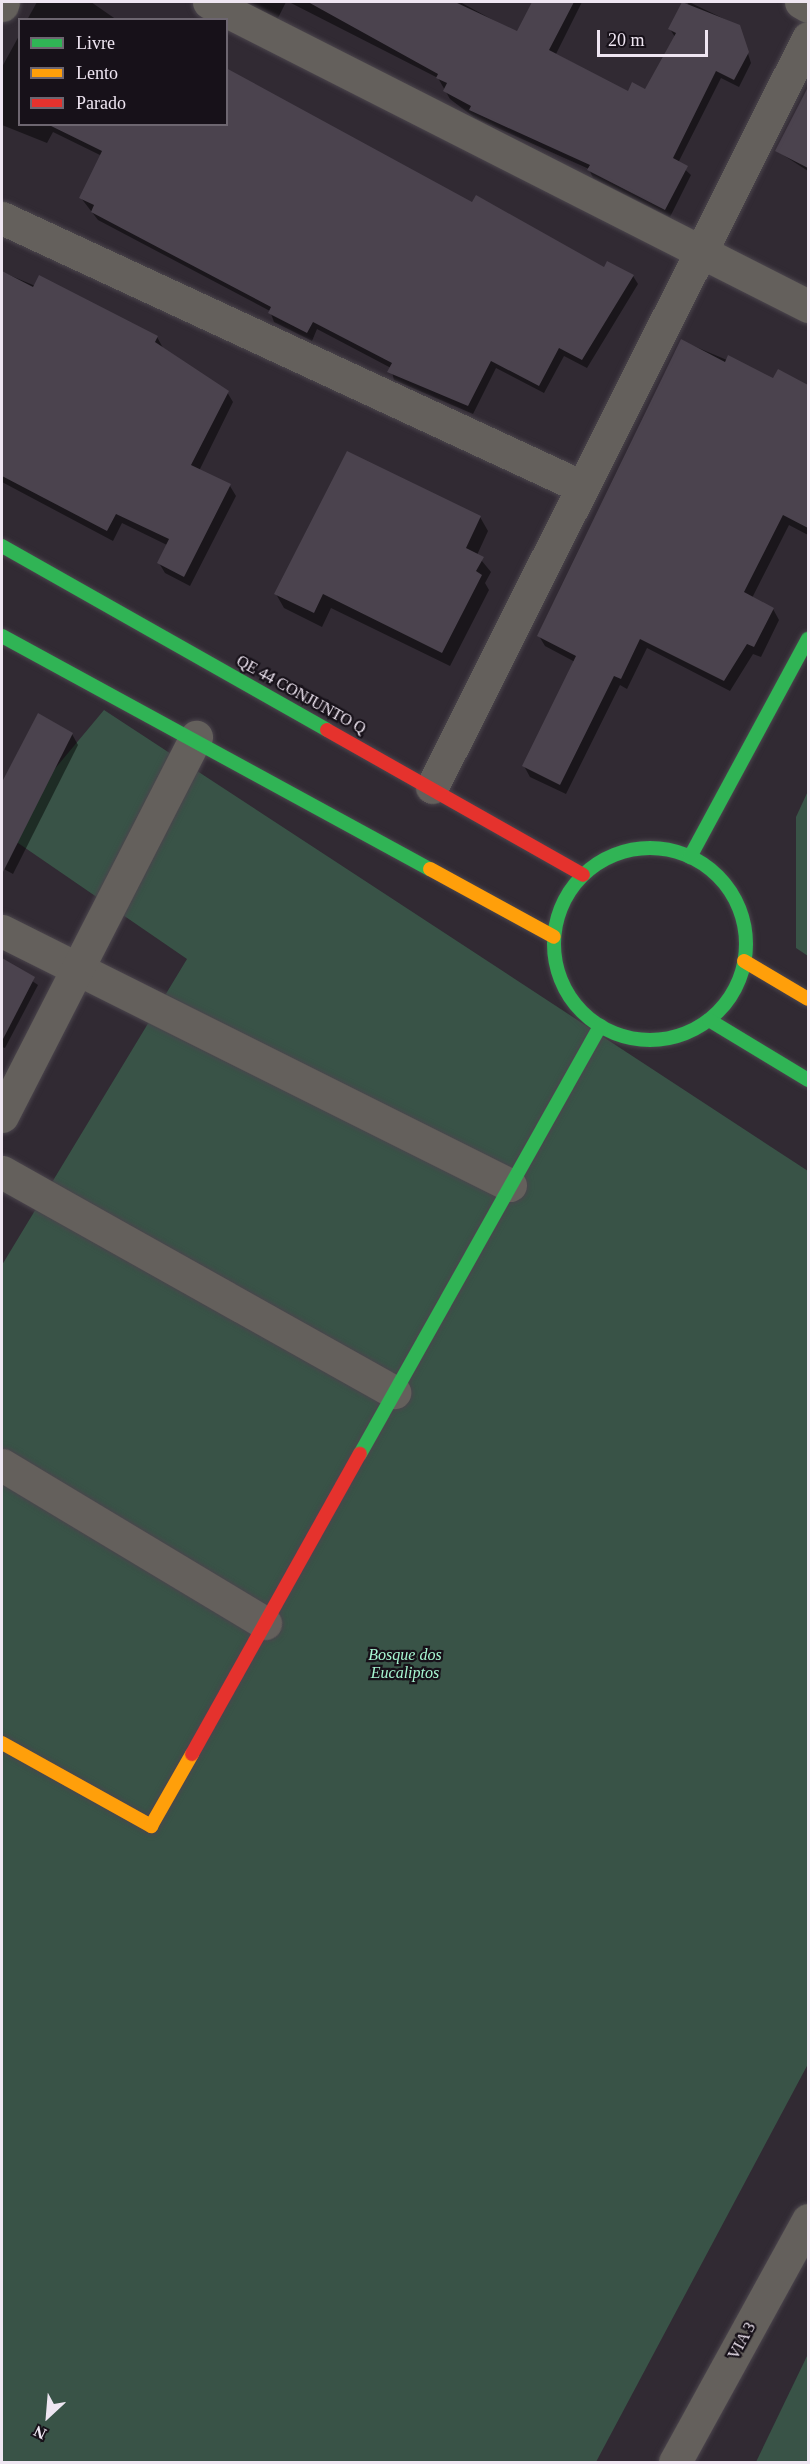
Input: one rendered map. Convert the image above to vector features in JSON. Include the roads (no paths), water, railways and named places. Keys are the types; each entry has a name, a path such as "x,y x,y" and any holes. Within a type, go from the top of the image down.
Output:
{"street":[{"path":"209,2 699,247 808,306"},
{"path":"801,2 808,6"},
{"path":"432,787 699,247 808,38"},
{"path":"2,218 580,486"},
{"name":"QE 44 CONJUNTO Q","path":"2,546 432,787 583,875"},
{"path":"2,636 196,737 554,937"},
{"path":"690,857 808,639"},
{"path":"2,1116 196,737"},
{"path":"657,849 690,857 715,874 737,903 746,938 744,962 732,994 710,1020 690,1032 656,1040 600,1026 567,993 558,971 554,937 562,904 583,875 631,850 657,849"},
{"path":"2,932 75,972 510,1185"},
{"path":"744,962 808,999"},
{"path":"710,1020 808,1080"},
{"path":"2,1743 151,1826 600,1026"},
{"path":"2,1172 394,1392"},
{"path":"2,1465 265,1623"},
{"name":"VIA 3","path":"675,2463 808,2220"}],"park label":[{"name":"Bosque dos Eucaliptos","path":"405,1664"}]}
